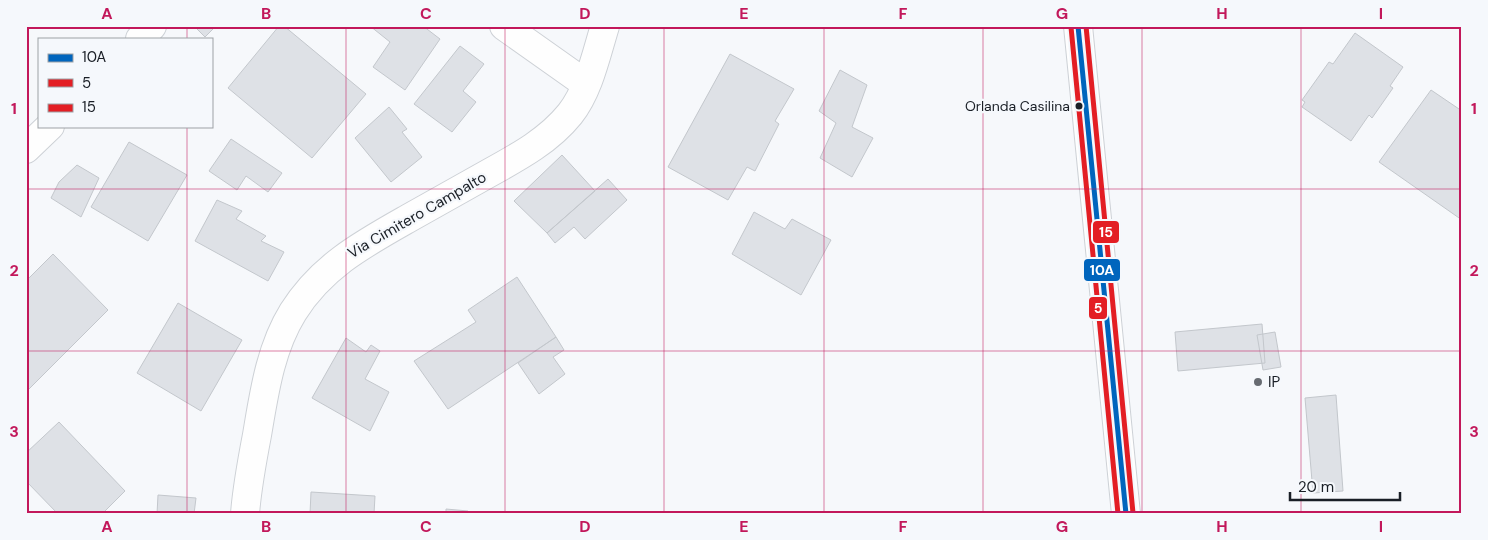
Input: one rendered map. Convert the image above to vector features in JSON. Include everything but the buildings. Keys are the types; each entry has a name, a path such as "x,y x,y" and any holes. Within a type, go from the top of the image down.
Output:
{"street":[{"path":"141,38 152,26"},
{"path":"504,26 586,84"},
{"name":"Via Cimitero Campalto","path":"245,514 246,494 267,380 278,343 293,313 314,284 341,258 522,155 548,136 570,113 586,84 605,26"},
{"path":"1078,26 1126,514"},
{"path":"26,149 48,128"}],"transit line":[{"name":"10A","path":"1078,26 1126,514"},
{"name":"15","path":"1086,26 1133,513"},
{"name":"5","path":"1071,27 1118,514"}],"place":[{"name":"Orlanda Casilina","path":"1079,106"},
{"name":"IP","path":"1258,382"}]}
